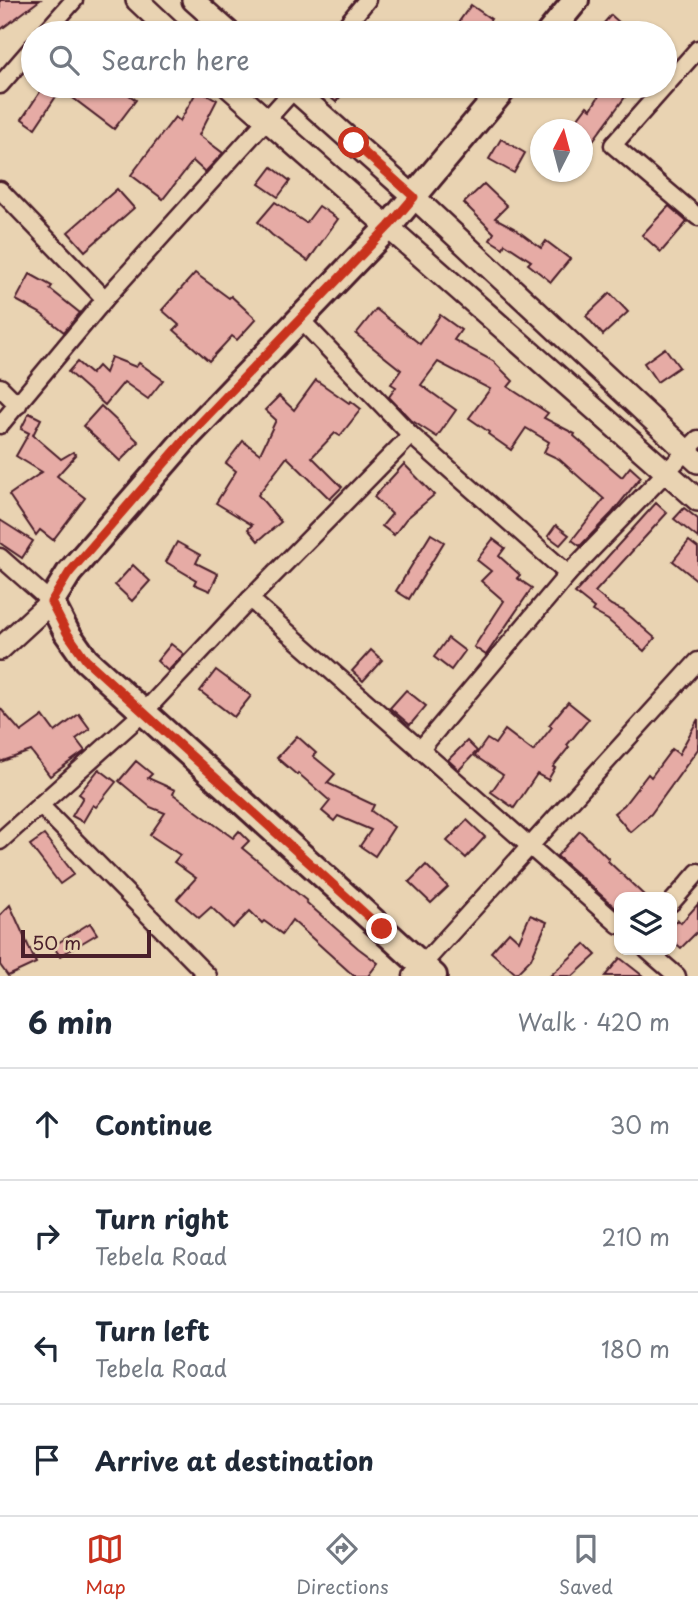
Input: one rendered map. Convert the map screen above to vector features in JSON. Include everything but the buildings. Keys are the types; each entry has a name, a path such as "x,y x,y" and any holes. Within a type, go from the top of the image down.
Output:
{"main road":[{"path":"136,0 159,21"},
{"path":"193,0 217,21"},
{"path":"559,21 576,0"},
{"path":"241,98 698,500"},
{"path":"305,98 694,451"},
{"path":"0,649 51,602 69,573 188,436 389,226 496,98"},
{"path":"51,602 67,633 86,660 422,972"}],"street":[{"path":"56,21 74,0"},
{"path":"350,21 367,0"},
{"path":"677,73 698,49"},
{"path":"0,85 21,61"},
{"path":"0,425 105,299 283,98"},
{"path":"655,98 613,145 698,217"},
{"path":"0,190 105,299"},
{"path":"300,319 411,435 568,574"},
{"path":"0,387 18,405"},
{"path":"0,841 144,712 250,599 411,435"},
{"path":"420,751 568,574 667,473 694,451"},
{"path":"0,557 51,602"},
{"path":"250,599 614,921"},
{"path":"422,972 698,661"},
{"path":"40,805 208,976"},
{"path":"677,896 698,872"},
{"path":"653,955 677,976"}],"route":[{"path":"354,143 414,197 188,436 69,573 51,602 67,633 86,660 382,929"}]}
